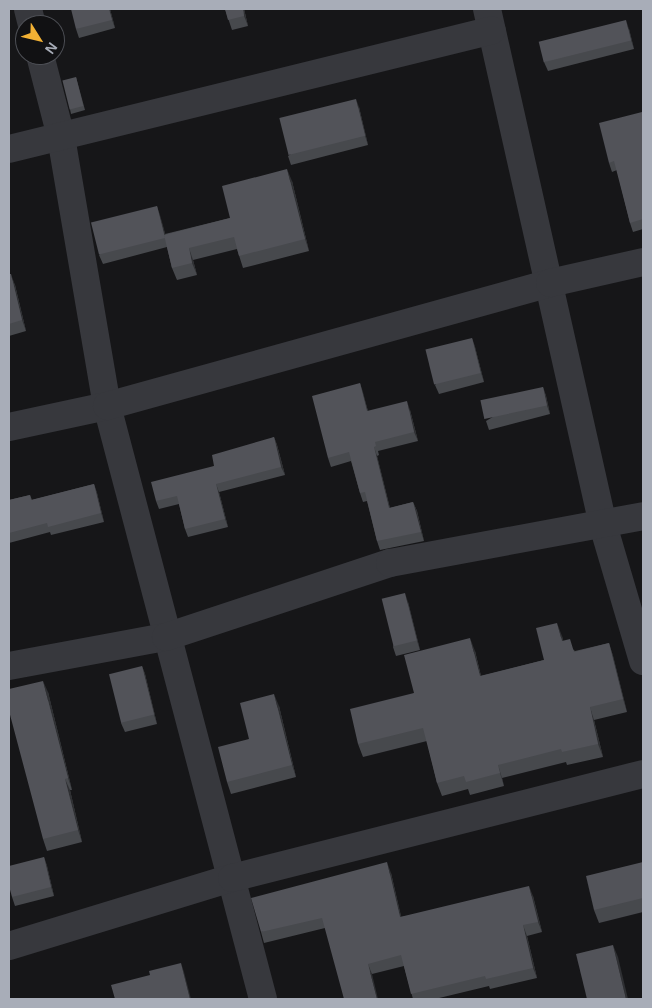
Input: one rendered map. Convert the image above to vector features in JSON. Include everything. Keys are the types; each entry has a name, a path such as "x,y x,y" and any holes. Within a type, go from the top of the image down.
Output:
{"street":[{"path":"9,149 61,137 489,19 604,525 643,661"},
{"path":"43,65 61,137 107,406 166,637 263,999"},
{"path":"9,427 107,406 550,283 643,262"},
{"path":"9,666 166,637 390,563 604,525 643,516"},
{"path":"9,946 232,878 643,774"}],"building":[{"path":"71,9 109,9 112,20 76,29"},
{"path":"225,9 243,9 244,16 228,20"},
{"path":"626,20 631,40 544,62 539,42"},
{"path":"76,77 83,106 70,109 62,80"},
{"path":"356,99 365,136 289,155 279,118"},
{"path":"642,112 643,219 630,223 614,161 609,163 599,123"},
{"path":"287,169 305,239 239,256 234,237 189,248 192,263 172,268 164,235 230,218 222,186"},
{"path":"157,206 165,238 99,254 91,222"},
{"path":"9,274 11,274 22,320 9,324"},
{"path":"472,338 481,373 434,385 425,350"},
{"path":"360,383 367,411 407,401 414,432 375,442 376,446 374,447 389,508 413,502 421,532 377,541 365,492 360,493 349,452 328,458 312,396"},
{"path":"543,387 547,406 484,419 480,400"},
{"path":"274,437 281,467 216,484 225,519 185,529 177,496 156,501 151,482 214,466 212,455"},
{"path":"94,484 101,513 48,527 47,523 9,533 9,500 30,495 31,500"},
{"path":"405,593 417,641 394,646 382,599"},
{"path":"557,623 562,641 570,639 574,652 609,643 623,699 590,707 598,744 562,752 561,749 498,765 500,773 466,782 464,776 437,783 423,728 358,744 350,709 414,693 404,655 470,638 480,676 544,660 536,628"},
{"path":"142,666 154,715 121,723 109,674"},
{"path":"43,681 68,778 65,779 78,830 43,839 9,711 9,689"},
{"path":"274,694 292,765 227,782 218,747 249,739 240,703"},
{"path":"44,857 51,887 12,897 9,886 9,866"},
{"path":"387,862 400,917 529,886 538,922 523,925 533,968 486,979 485,976 411,994 401,955 368,964 377,999 344,999 322,918 261,932 251,898"},
{"path":"643,862 643,898 594,910 586,876"},
{"path":"613,945 626,999 587,999 576,954"},
{"path":"181,963 190,999 115,999 111,985 150,975 149,971"}]}
